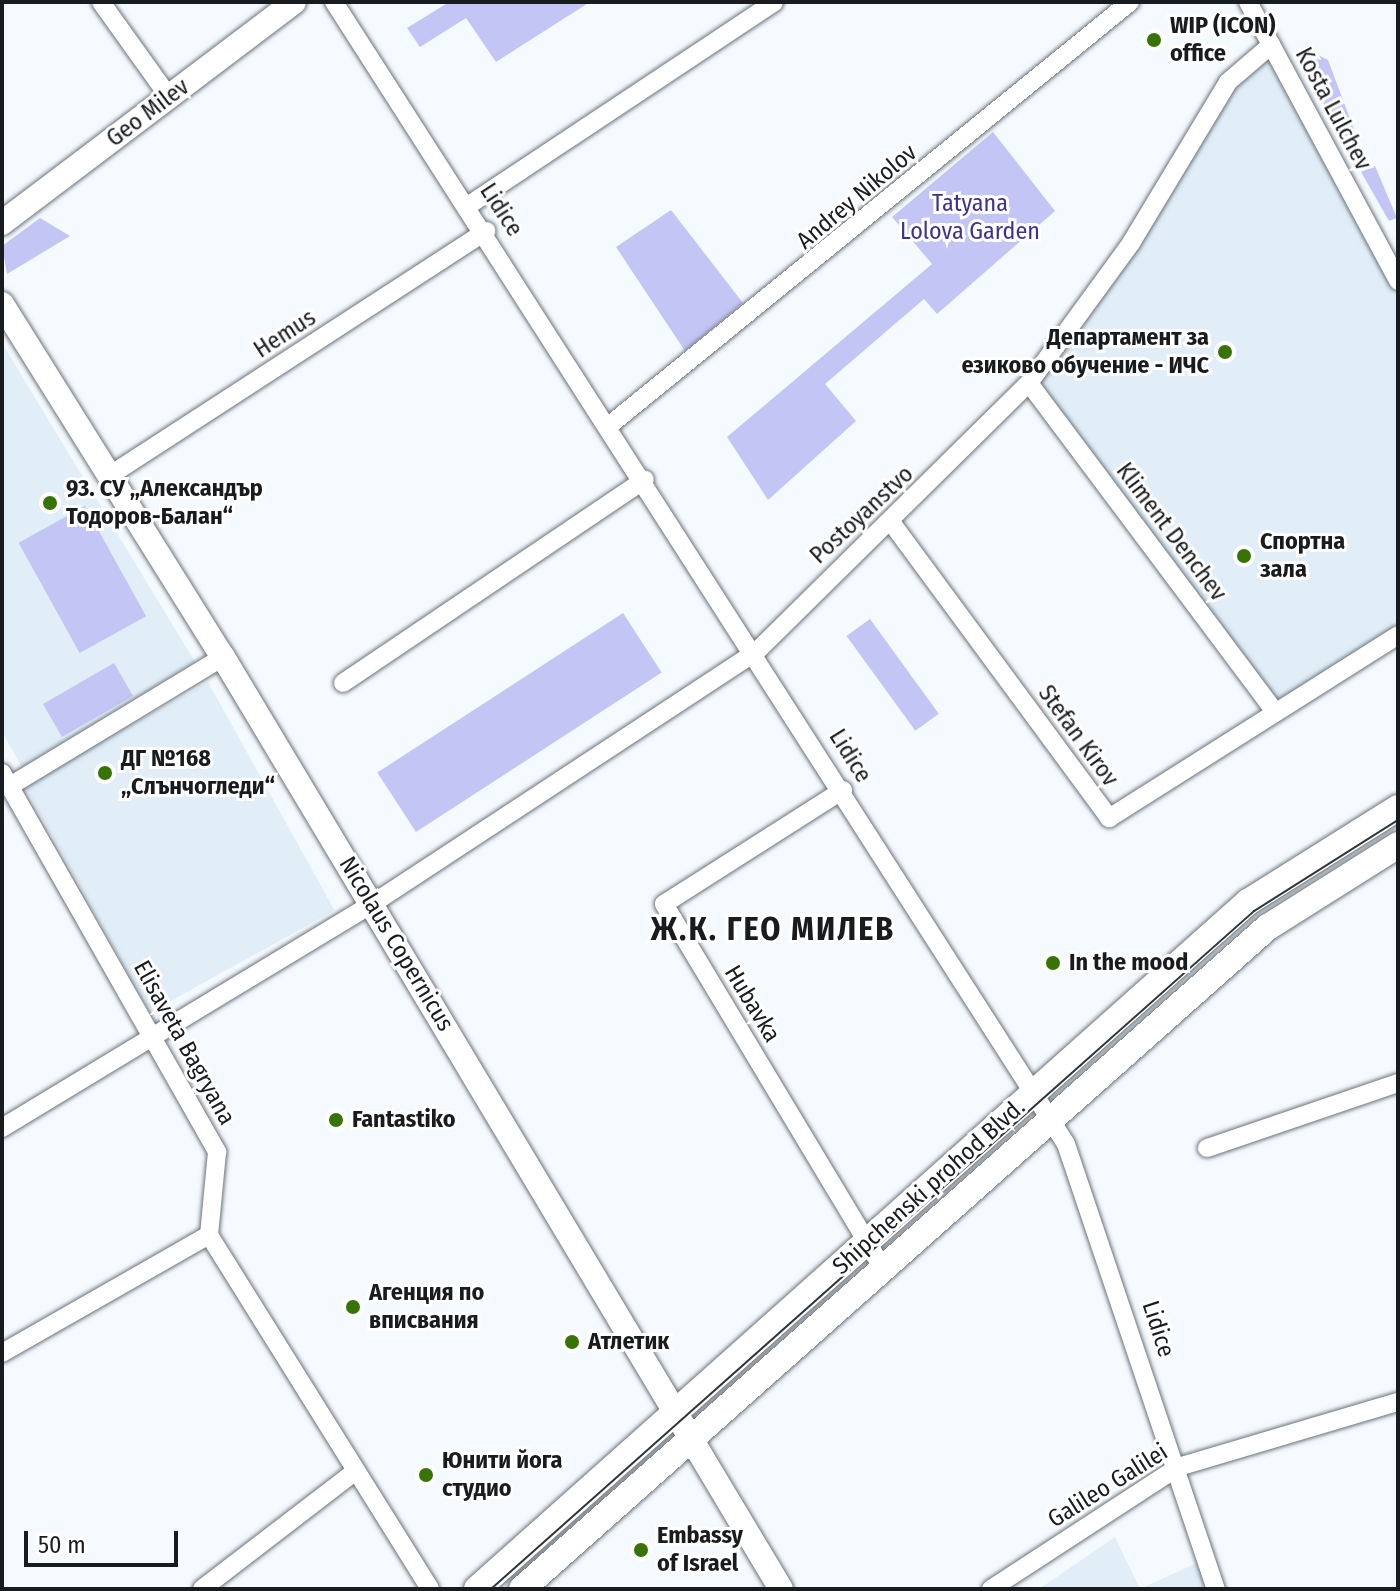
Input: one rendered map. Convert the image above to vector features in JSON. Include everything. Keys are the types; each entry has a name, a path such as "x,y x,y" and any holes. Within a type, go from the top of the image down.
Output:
{"main road":[{"name":"Shipchenski prohod Blvd.","path":"477,1589 1248,902 1398,808"},
{"name":"Shipchenski prohod Blvd.","path":"522,1589 689,1439 1053,1123 1268,927 1398,845"}],"street":[{"path":"101,2 169,97"},
{"name":"Geo Milev","path":"2,223 294,2"},
{"name":"Lidice","path":"334,2 757,651 1053,1123 1100,1228 1216,1589"},
{"path":"469,205 774,2"},
{"name":"Andrey Nikolov","path":"611,424 1130,2"},
{"name":"Kosta Lulchev","path":"1248,2 1397,279"},
{"name":"Postoyanstvo","path":"2,1128 156,1038 372,904 757,651 1029,383 1131,243 1228,82 1271,45"},
{"name":"Hemus","path":"109,476 486,231"},
{"name":"Nicolaus Copernicus","path":"2,304 223,657 781,1589"},
{"name":"Kliment Denchev","path":"1029,383 1274,710"},
{"path":"343,683 645,479"},
{"name":"Stefan Kirov","path":"891,522 1109,818 1274,710 1398,635"},
{"path":"6,780 223,657"},
{"name":"Elisaveta Bagryana","path":"6,780 156,1038 217,1152 209,1235"},
{"name":"Hubavka","path":"843,790 664,904 883,1269"},
{"path":"1207,1148 1398,1083"},
{"path":"2,1353 209,1235 430,1589"},
{"name":"Galileo Galilei","path":"991,1589 1178,1467 1398,1402"},
{"path":"202,1589 356,1471"}],"shaded area":[{"name":"Департамент за езиково обучение - ИЧС","path":"1271,45 1398,281 1398,635 1274,710 1029,383 1228,82"},
{"name":"93. СУ „Александър Тодоров-Балан“","path":"2,343 195,662 22,767 2,732"},
{"path":"208,682 335,910 150,1013 23,784"},
{"path":"1115,1537 1140,1589 1039,1589"},
{"path":"1199,1562 1206,1589 1140,1589"}],"green space":[{"path":"449,2 590,2 496,62 466,18 420,47 407,28"},
{"path":"1312,52 1328,60 1364,156 1355,160 1299,58"},
{"name":"Tatyana Lolova Garden","path":"993,132 1055,211 937,314 924,299 825,384 856,421 768,500 727,437 932,264 892,217"},
{"path":"1375,166 1397,218 1389,221 1361,172"},
{"path":"671,210 743,303 685,351 616,247"},
{"path":"40,218 70,236 7,274 2,246"},
{"path":"85,506 146,616 80,653 19,543"},
{"path":"623,613 662,673 416,832 377,773"},
{"path":"870,619 939,714 915,731 847,636"},
{"path":"114,663 133,696 62,737 43,704"}],"tram line":[{"path":"491,1589 1254,911 1398,820"}],"place":[{"name":"WIP (ICON) office","path":"1154,40"},
{"name":"Департамент за езиково обучение - ИЧС","path":"1225,352"},
{"name":"93. СУ „Александър Тодоров-Балан“","path":"50,503"},
{"name":"Спортна зала","path":"1244,556"},
{"name":"ДГ №168 „Слънчогледи“","path":"105,773"},
{"name":"In the mood","path":"1053,963"},
{"name":"Fantastiko","path":"336,1120"},
{"name":"Агенция по вписвания","path":"353,1307"},
{"name":"Атлетик","path":"572,1342"},
{"name":"Юнити йога студио","path":"426,1475"},
{"name":"Embassy of Israel","path":"641,1550"}],"district":[{"name":"Ж.К. ГЕО МИЛЕВ","path":"773,929"}]}
